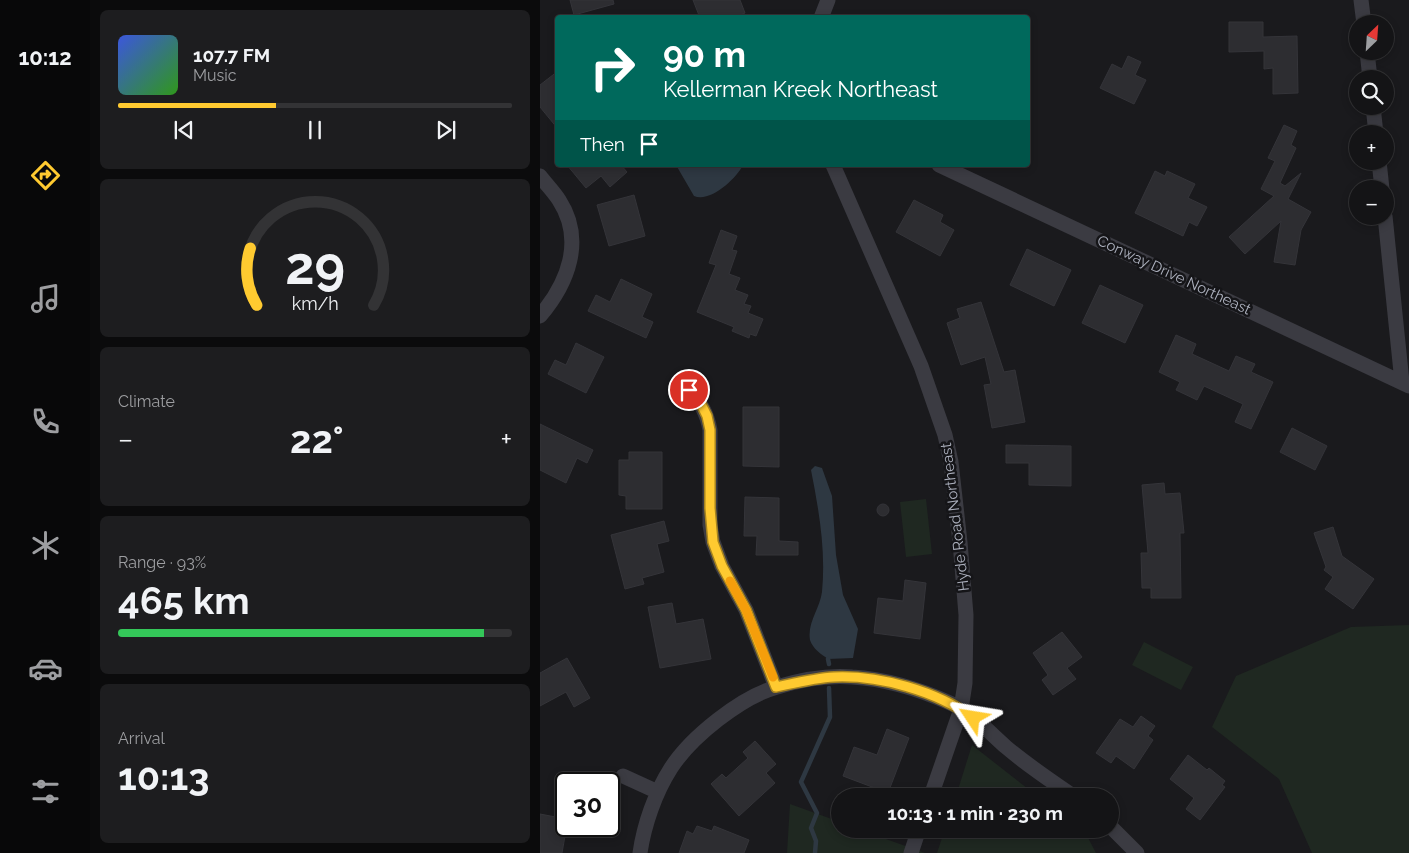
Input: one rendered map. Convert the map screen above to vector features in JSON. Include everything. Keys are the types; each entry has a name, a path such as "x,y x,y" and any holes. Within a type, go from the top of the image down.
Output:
{"street":[{"path":"822,15 828,0"},
{"path":"1361,0 1363,15"},
{"name":"Hyde Road Northeast","path":"834,167 920,366 945,435 951,462 966,615 965,683 962,709 934,788"},
{"name":"Conway Drive Northeast","path":"943,167 1406,384"},
{"path":"540,176 560,201 566,214 570,228 571,257 564,282 540,316"},
{"path":"1385,225 1406,384"},
{"path":"689,390 700,402 707,416 710,430 710,508 713,542 722,566 746,610 776,687"},
{"path":"640,853 641,843 658,792 671,768 686,749 708,728 732,710 776,687 832,677 872,679 898,684 962,709 1029,765 1062,788"},
{"path":"624,776 658,792"},
{"path":"1119,835 1137,853"},
{"path":"911,853 916,838"}],"shaded area":[{"path":"677,167 742,167 729,183 715,193 700,197 694,196"},
{"path":"815,466 822,468 832,496 836,555 843,595 858,629 853,658 828,659 815,649 810,640 810,628 821,598 823,576 821,531 811,470"},
{"path":"926,499 932,554 906,557 900,502"},
{"path":"1409,625 1409,853 1312,853 1279,779 1212,727 1236,676 1351,627"},
{"path":"1144,642 1193,667 1181,690 1132,665"},
{"path":"972,745 1027,788 959,788"},
{"path":"790,804 831,819 831,838 883,838 925,853 787,853"},
{"path":"942,838 1088,838 1096,853 937,853"}],"building":[{"path":"570,0 613,0 614,4 574,15"},
{"path":"693,0 740,0 745,13 740,15 699,15"},
{"path":"1229,22 1263,22 1263,37 1297,36 1298,93 1273,94 1273,68 1264,69 1264,51 1229,52"},
{"path":"1128,56 1141,62 1135,75 1146,80 1134,104 1100,88 1112,64 1122,69"},
{"path":"555,73 555,125 540,107 540,85"},
{"path":"1284,125 1297,131 1291,145 1296,148 1280,183 1285,186 1301,173 1288,199 1311,212 1301,230 1295,265 1274,262 1281,221 1245,254 1229,237 1274,196 1261,189 1275,161 1268,158"},
{"path":"569,167 623,167 627,172 610,187 601,176 586,188"},
{"path":"1155,171 1165,176 1167,171 1195,184 1188,198 1207,207 1197,226 1189,222 1183,236 1135,213"},
{"path":"634,195 645,236 609,246 597,205"},
{"path":"914,200 943,215 940,222 954,230 940,256 896,232"},
{"path":"721,230 737,236 732,250 737,251 729,274 740,278 735,290 748,295 744,304 751,306 748,313 763,319 756,336 750,334 749,338 732,331 734,327 697,312 716,265 709,263"},
{"path":"1027,249 1071,270 1054,306 1010,285"},
{"path":"621,279 652,294 642,317 653,322 646,338 588,311 596,295 610,302"},
{"path":"1100,285 1143,305 1125,343 1082,323"},
{"path":"981,302 1004,372 1015,370 1025,422 992,428 984,385 991,384 985,357 961,365 947,323 960,318 957,309"},
{"path":"1176,335 1196,344 1192,354 1229,371 1236,356 1255,364 1251,372 1273,382 1251,429 1235,422 1243,404 1204,386 1197,400 1176,390 1180,382 1159,372"},
{"path":"576,343 604,357 586,393 548,374 555,360 566,365"},
{"path":"743,407 779,407 779,467 743,466"},
{"path":"540,424 593,450 587,463 577,458 566,483 540,470"},
{"path":"1292,428 1327,446 1315,470 1280,452"},
{"path":"1006,445 1071,446 1071,486 1029,485 1029,463 1006,463"},
{"path":"629,452 662,452 662,509 626,509 626,496 619,495 619,460 629,460"},
{"path":"1164,483 1165,494 1180,493 1184,533 1180,533 1181,598 1151,598 1151,588 1142,588 1141,553 1148,553 1142,485"},
{"path":"745,497 779,498 779,541 798,542 798,555 756,555 757,536 744,536"},
{"path":"881,504 885,504 889,510 885,516 881,516 877,512 877,508"},
{"path":"664,521 669,541 657,544 664,572 642,578 644,584 625,589 611,535"},
{"path":"1333,527 1342,556 1374,579 1353,609 1325,589 1333,577 1324,570 1326,567 1314,533"},
{"path":"905,580 926,583 920,639 874,633 878,598 903,601"},
{"path":"672,603 676,624 703,619 711,659 660,668 648,607"},
{"path":"1062,632 1082,657 1067,668 1076,679 1053,695 1042,680 1048,675 1033,653"},
{"path":"567,658 590,698 574,707 566,692 540,706 540,673"},
{"path":"1141,716 1155,726 1148,736 1153,740 1134,769 1116,756 1111,763 1096,753 1120,719 1133,727"},
{"path":"887,729 909,738 890,788 875,788 843,776 854,747 877,755"},
{"path":"755,741 776,764 766,773 775,783 739,816 711,784 722,774 726,778 748,758 743,752"},
{"path":"1188,755 1225,781 1222,785 1225,787 1200,820 1186,809 1194,798 1170,779"},
{"path":"540,814 555,817 555,837 565,837 562,853 540,853"},
{"path":"697,826 712,831 714,826 749,840 744,853 679,853 687,831 693,834"}],"waterway":[{"path":"828,659 829,664"},
{"path":"815,853 816,841 811,828 817,813 801,782 830,717 829,688"}],"slow traffic":[{"path":"730,581 746,610 773,677"}],"route":[{"path":"689,390 700,402 707,416 710,430 710,525 713,542 722,566 746,610 776,687 832,677 872,679 898,684 926,694 962,709 973,718"}]}
